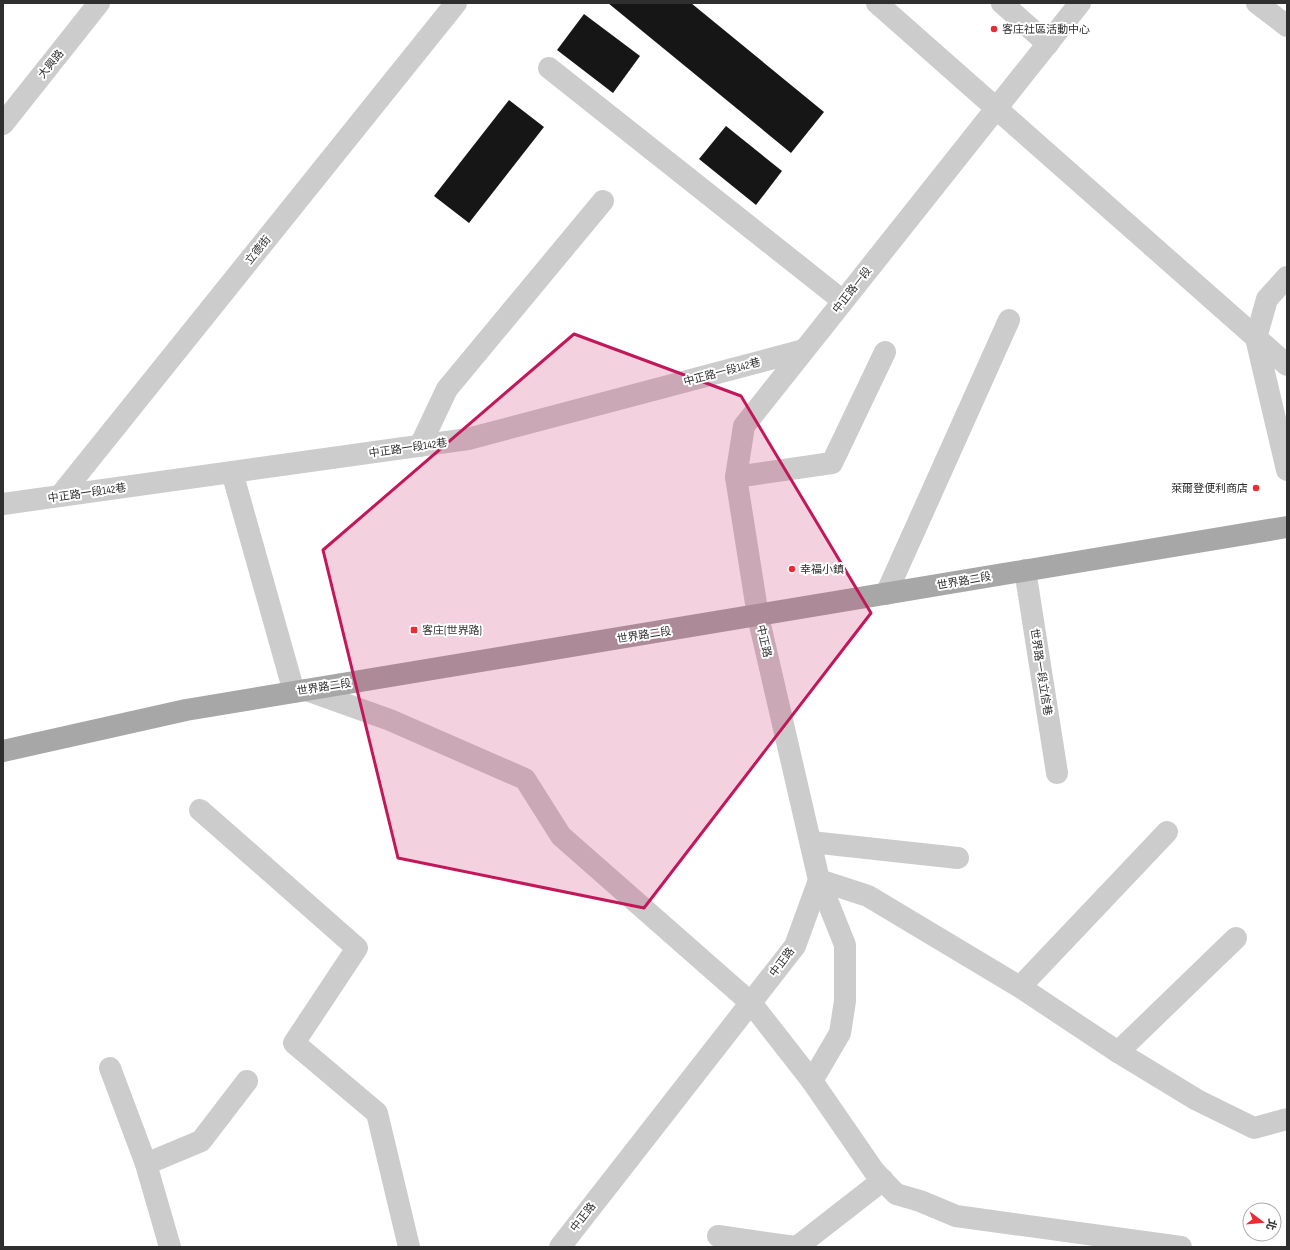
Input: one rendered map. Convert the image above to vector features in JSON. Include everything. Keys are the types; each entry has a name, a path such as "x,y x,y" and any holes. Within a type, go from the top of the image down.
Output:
{"main road":[{"name":"世界路二段","path":"3,751 186,710 1287,527"}],"street":[{"name":"大興路","path":"3,124 99,3"},
{"name":"立德街","path":"60,496 456,3"},
{"path":"877,3 1287,365"},
{"path":"1002,3 1048,44"},
{"name":"中正路一段","path":"758,616 736,477 744,426 1080,3"},
{"path":"1257,3 1287,26"},
{"path":"549,68 843,301"},
{"path":"420,446 447,389 603,201"},
{"path":"1287,277 1268,299 1256,338 1287,470"},
{"path":"886,594 1009,320"},
{"name":"中正路一段142巷","path":"3,504 468,439 804,350"},
{"path":"736,477 832,463 885,352"},
{"path":"232,472 300,691 390,720 525,779 561,836 751,1003 812,1081 874,1172 896,1194 920,1201 956,1216 1181,1247"},
{"name":"世界路一段立信巷","path":"1025,570 1057,773"},
{"name":"中正路","path":"566,1244 795,946 819,880 758,616"},
{"path":"200,810 357,948 294,1042 377,1113 409,1247"},
{"path":"1020,987 1167,832"},
{"path":"811,842 958,858"},
{"path":"812,1081 840,1033 845,1001 845,945 819,880"},
{"path":"819,880 868,896 1020,987 1118,1052 1197,1100 1254,1128 1287,1119"},
{"path":"1118,1052 1236,938"},
{"path":"110,1068 146,1164 170,1247"},
{"path":"146,1164 201,1141 247,1081"},
{"path":"718,1236 796,1247 883,1180"}],"highlighted area":[{"path":"574,334 741,396 871,613 644,908 398,858 323,550"}],"building":[{"path":"608,3 691,3 824,112 791,153"},
{"path":"584,14 640,56 613,93 557,50"},
{"path":"509,100 544,127 469,223 434,196"},
{"path":"726,126 782,171 756,205 699,159"}],"place":[{"name":"客庄社區活動中心","path":"994,29"},
{"name":"萊爾登便利商店","path":"1256,488"},
{"name":"幸福小鎮","path":"792,569"},
{"name":"客庄(世界路)","path":"414,630"}]}
